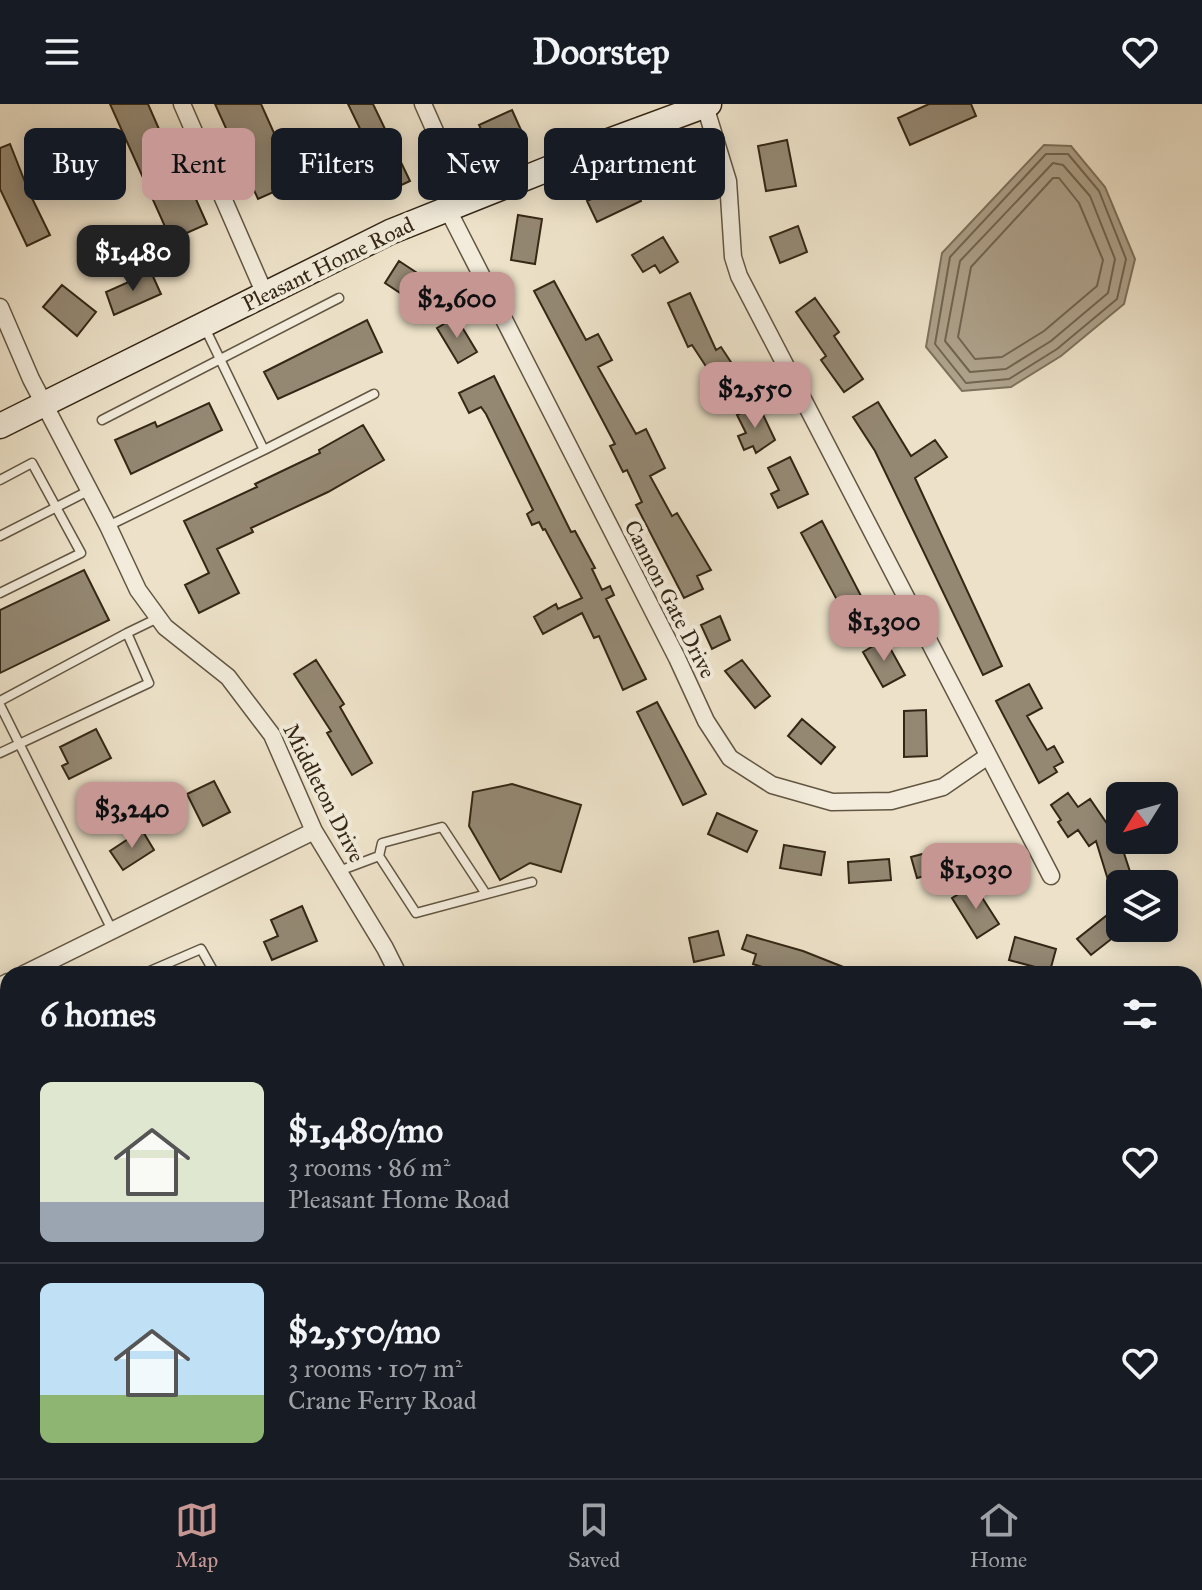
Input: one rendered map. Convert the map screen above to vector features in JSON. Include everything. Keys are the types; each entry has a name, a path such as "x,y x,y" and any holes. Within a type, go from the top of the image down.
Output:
{"main road":[{"name":"Pleasant Home Road","path":"0,426 390,232 553,167 598,145 706,105"}],"street":[{"path":"182,104 264,292"},
{"name":"Cannon Gate Drive","path":"423,104 456,205 706,721 730,758 772,785 832,802 891,801 943,787 988,756"},
{"path":"706,105 728,181 733,257 739,276 1051,876"},
{"name":"Middleton Drive","path":"0,307 31,379 90,490 138,590 176,637 228,677 272,735 314,831 393,966"},
{"path":"40,966 314,831"}],"lane":[{"path":"102,420 339,298"},
{"path":"203,325 264,450"},
{"path":"108,526 374,394"},
{"path":"0,480 32,463 81,553 0,593"},
{"path":"0,536 90,490"},
{"path":"113,930 0,703 158,618"},
{"path":"0,753 149,683 127,633"},
{"path":"486,894 442,827 382,843 379,856 416,913 532,882"},
{"path":"339,871 379,856"},
{"path":"162,966 201,949 211,966"}],"water":[{"path":"1044,145 1071,146 1105,187 1135,259 1124,304 1061,356 1011,387 962,391 926,347 942,253"}],"building":[{"path":"110,104 148,104 158,128 142,128 142,175 126,140 126,128 121,128"},
{"path":"215,104 261,104 272,128 271,193 258,199 255,192 255,128 226,128"},
{"path":"348,104 373,104 385,128 360,128"},
{"path":"929,104 971,104 976,116 910,145 898,118"},
{"path":"512,110 520,128 480,128 479,125"},
{"path":"787,140 796,186 766,191 758,146"},
{"path":"10,144 24,179 24,200 33,200 50,235 27,246 0,189 0,148"},
{"path":"402,164 410,181 402,185"},
{"path":"153,200 196,200 207,224 171,240"},
{"path":"640,200 641,201 597,222 587,201"},
{"path":"518,215 542,219 535,264 511,260"},
{"path":"798,226 807,252 780,263 770,237"},
{"path":"663,237 678,262 660,273 655,265 643,272 632,255"},
{"path":"399,261 440,288 426,310 385,283"},
{"path":"151,272 161,294 114,315 106,292"},
{"path":"554,281 586,340 598,334 612,360 598,367 636,434 646,429 665,468 650,476 672,516 677,513 711,570 697,576 703,589 684,598 636,505 642,502 627,470 623,472 610,446 615,444 534,291"},
{"path":"62,285 96,312 77,336 43,307"},
{"path":"690,293 716,350 721,347 744,382 724,394 692,345 688,347 668,303"},
{"path":"815,298 839,332 834,336 863,379 844,392 821,360 826,356 796,312"},
{"path":"456,317 477,352 458,363 437,328"},
{"path":"367,320 382,352 278,399 264,372"},
{"path":"494,376 571,532 575,531 595,568 592,569 602,590 610,586 614,595 606,599 646,679 623,690 599,636 594,638 582,613 543,634 534,617 556,604 558,609 582,598 545,529 539,522 532,525 527,514 533,510 486,414 481,407 469,413 459,393"},
{"path":"878,402 911,456 935,440 947,457 915,478 1002,666 983,675 875,451 853,417"},
{"path":"209,403 222,430 131,474 115,440 155,422 157,427"},
{"path":"758,404 775,440 756,453 753,446 744,450 738,436 746,433 737,415"},
{"path":"363,425 384,460 328,492 251,528 253,532 217,549 239,593 199,613 185,585 209,573 184,521 257,487 255,484 320,453 319,450"},
{"path":"790,457 808,494 778,508 771,494 779,490 768,468"},
{"path":"822,521 872,617 852,628 801,533"},
{"path":"84,570 109,620 0,673 0,610"},
{"path":"720,616 730,640 712,649 701,625"},
{"path":"885,639 905,675 883,687 863,652"},
{"path":"316,660 344,704 340,707 372,763 352,775 327,733 331,731 294,674"},
{"path":"742,660 770,696 755,708 725,671"},
{"path":"1029,684 1042,708 1027,716 1047,750 1054,746 1063,762 1054,767 1057,772 1039,783 996,701"},
{"path":"657,702 706,794 683,805 637,712"},
{"path":"926,710 927,756 904,757 904,711"},
{"path":"802,719 835,747 821,764 788,736"},
{"path":"96,729 111,758 69,779 62,766 68,763 60,747"},
{"path":"214,781 230,812 203,826 187,794"},
{"path":"512,784 581,805 561,872 530,863 500,880 469,826 473,792"},
{"path":"1068,793 1078,807 1090,799 1106,822 1106,854 1124,854 1129,870 1106,870 1106,873 1096,841 1089,846 1078,830 1068,837 1051,805"},
{"path":"717,813 757,831 747,852 708,834"},
{"path":"142,830 154,850 123,870 110,851"},
{"path":"784,845 825,852 821,875 780,868"},
{"path":"953,846 959,867 917,878 911,857"},
{"path":"889,859 891,880 849,883 848,862"},
{"path":"974,885 999,924 977,938 952,898"},
{"path":"302,906 317,941 272,960 264,942 278,936 271,920"},
{"path":"1106,916 1108,942 1091,955 1077,939"},
{"path":"718,931 724,955 694,962 689,938"},
{"path":"747,935 841,966 759,966 753,964 756,954 742,949"},
{"path":"1015,937 1056,949 1051,966 1031,966 1009,960"}]}
